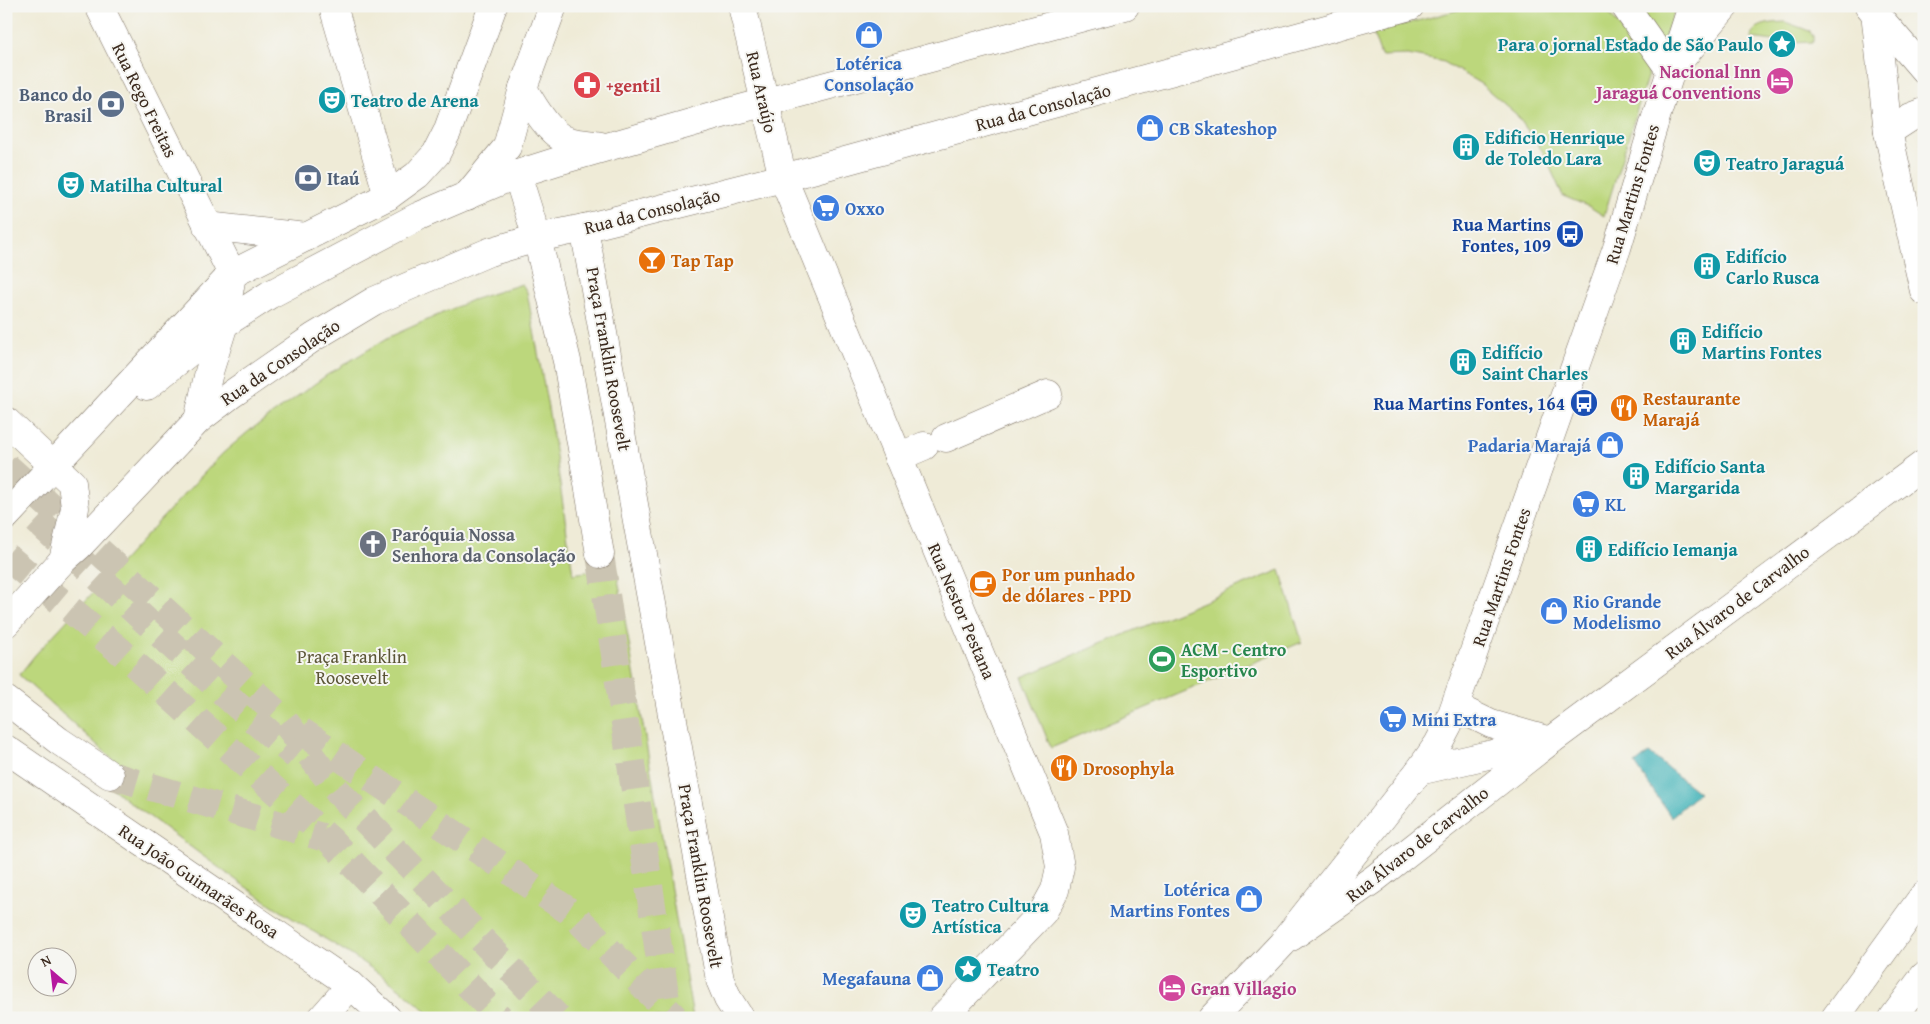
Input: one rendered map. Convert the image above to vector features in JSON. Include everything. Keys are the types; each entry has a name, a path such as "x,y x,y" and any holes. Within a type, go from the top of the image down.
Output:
{"main road":[{"name":"Rua Rego Freitas","path":"98,6 232,274"},
{"path":"334,6 388,196"},
{"path":"6,516 232,274 388,196 417,174 436,154 447,132 493,6"},
{"path":"467,196 507,147 523,88 553,6"},
{"name":"Rua Araújo","path":"742,6 782,178"},
{"path":"103,413 132,398 224,324 269,295 419,216 517,174 764,102 1125,6"},
{"name":"Rua da Consolação","path":"6,623 63,560 79,546 198,420 314,337 374,301 489,252 537,238 782,178 1410,6"},
{"path":"1625,6 1671,71"},
{"name":"Rua Martins Fontes","path":"1212,1018 1282,944 1419,771 1438,744 1456,707 1616,248 1692,6"},
{"name":"Rua Martins Fontes","path":"1671,71 1725,6"},
{"path":"1872,9 1924,70"},
{"path":"1872,9 1888,132 1924,291"},
{"path":"523,88 538,114 567,141 606,147"},
{"path":"1888,132 1911,117 1924,112"},
{"path":"517,174 537,238 566,362 600,554"},
{"name":"Rua Nestor Pestana","path":"782,178 1054,833 1060,867 1055,890 1043,912 942,1018"},
{"path":"207,226 307,237"},
{"name":"Praça Franklin Roosevelt","path":"584,228 720,980 728,999 740,1018"},
{"path":"198,420 209,372 224,324 232,274"},
{"path":"898,458 1048,394"},
{"path":"6,421 72,483 75,508 63,560"},
{"name":"Rua Álvaro de Carvalho","path":"1282,944 1374,879 1550,741 1924,464"},
{"path":"6,700 59,741 110,775"},
{"path":"1456,707 1491,724 1550,741"},
{"name":"Rua Álvaro de Carvalho","path":"1419,771 1550,741"},
{"name":"Rua João Guimarães Rosa","path":"6,749 351,985 387,1018"},
{"path":"1835,1018 1924,895"},
{"path":"1893,1018 1924,976"},
{"path":"322,1018 351,985"}],"green space":[{"path":"1473,6 1604,6 1650,68 1604,216 1590,207 1563,196 1543,152 1516,114 1481,84 1444,62 1408,55 1381,56 1373,33"},
{"path":"1638,6 1677,6 1662,43"},
{"path":"1785,22 1809,31 1813,36 1813,42 1789,43 1751,38 1755,29 1759,27"},
{"name":"Praça Franklin Roosevelt","path":"522,284 527,292 553,436 573,574 616,567 693,1018 433,1018 416,1002 379,974 261,898 124,798 108,784 123,768 19,675 35,655 222,454 249,431 327,375 389,337 472,300"},
{"name":"ACM - Centro Esportivo","path":"1280,570 1302,642 1051,748 1022,677"}],"water":[{"path":"1649,753 1699,793 1671,817 1635,764"}],"tunnel":[{"path":"6,466 283,719 339,793 558,1018"},
{"path":"6,492 238,706 296,756"},
{"path":"600,554 668,1014"},
{"path":"6,556 119,650 330,840 500,1018"},
{"path":"301,731 572,913 675,1018"},
{"path":"110,775 322,837"}],"place":[{"name":"Lotérica Consolação","path":"869,35"},
{"name":"Para o jornal Estado de São Paulo","path":"1782,44"},
{"name":"Nacional Inn Jaraguá Conventions","path":"1780,81"},
{"name":"+gentil","path":"587,85"},
{"name":"Teatro de Arena","path":"332,100"},
{"name":"Banco do Brasil","path":"111,104"},
{"name":"CB Skateshop","path":"1150,128"},
{"name":"Edificio Henrique de Toledo Lara","path":"1466,147"},
{"name":"Teatro Jaraguá","path":"1707,163"},
{"name":"Itaú","path":"308,178"},
{"name":"Matilha Cultural","path":"71,185"},
{"name":"Oxxo","path":"826,208"},
{"name":"Rua Martins Fontes, 109","path":"1570,234"},
{"name":"Tap Tap","path":"652,260"},
{"name":"Edifício Carlo Rusca","path":"1707,266"},
{"name":"Edifício Martins Fontes","path":"1683,341"},
{"name":"Edifício Saint Charles","path":"1463,362"},
{"name":"Rua Martins Fontes, 164","path":"1584,403"},
{"name":"Restaurante Marajá","path":"1624,408"},
{"name":"Padaria Marajá","path":"1610,445"},
{"name":"Edifício Santa Margarida","path":"1636,476"},
{"name":"KL","path":"1586,504"},
{"name":"Paróquia Nossa Senhora da Consolação","path":"373,544"},
{"name":"Edifício Iemanja","path":"1589,549"},
{"name":"Por um punhado de dólares - PPD","path":"983,584"},
{"name":"Rio Grande Modelismo","path":"1554,611"},
{"name":"ACM - Centro Esportivo","path":"1162,659"},
{"name":"Mini Extra","path":"1393,719"},
{"name":"Drosophyla","path":"1064,768"},
{"name":"Lotérica Martins Fontes","path":"1249,899"},
{"name":"Teatro Cultura Artística","path":"913,915"},
{"name":"Teatro","path":"968,969"},
{"name":"Megafauna","path":"930,978"},
{"name":"Gran Villagio","path":"1172,988"}]}
